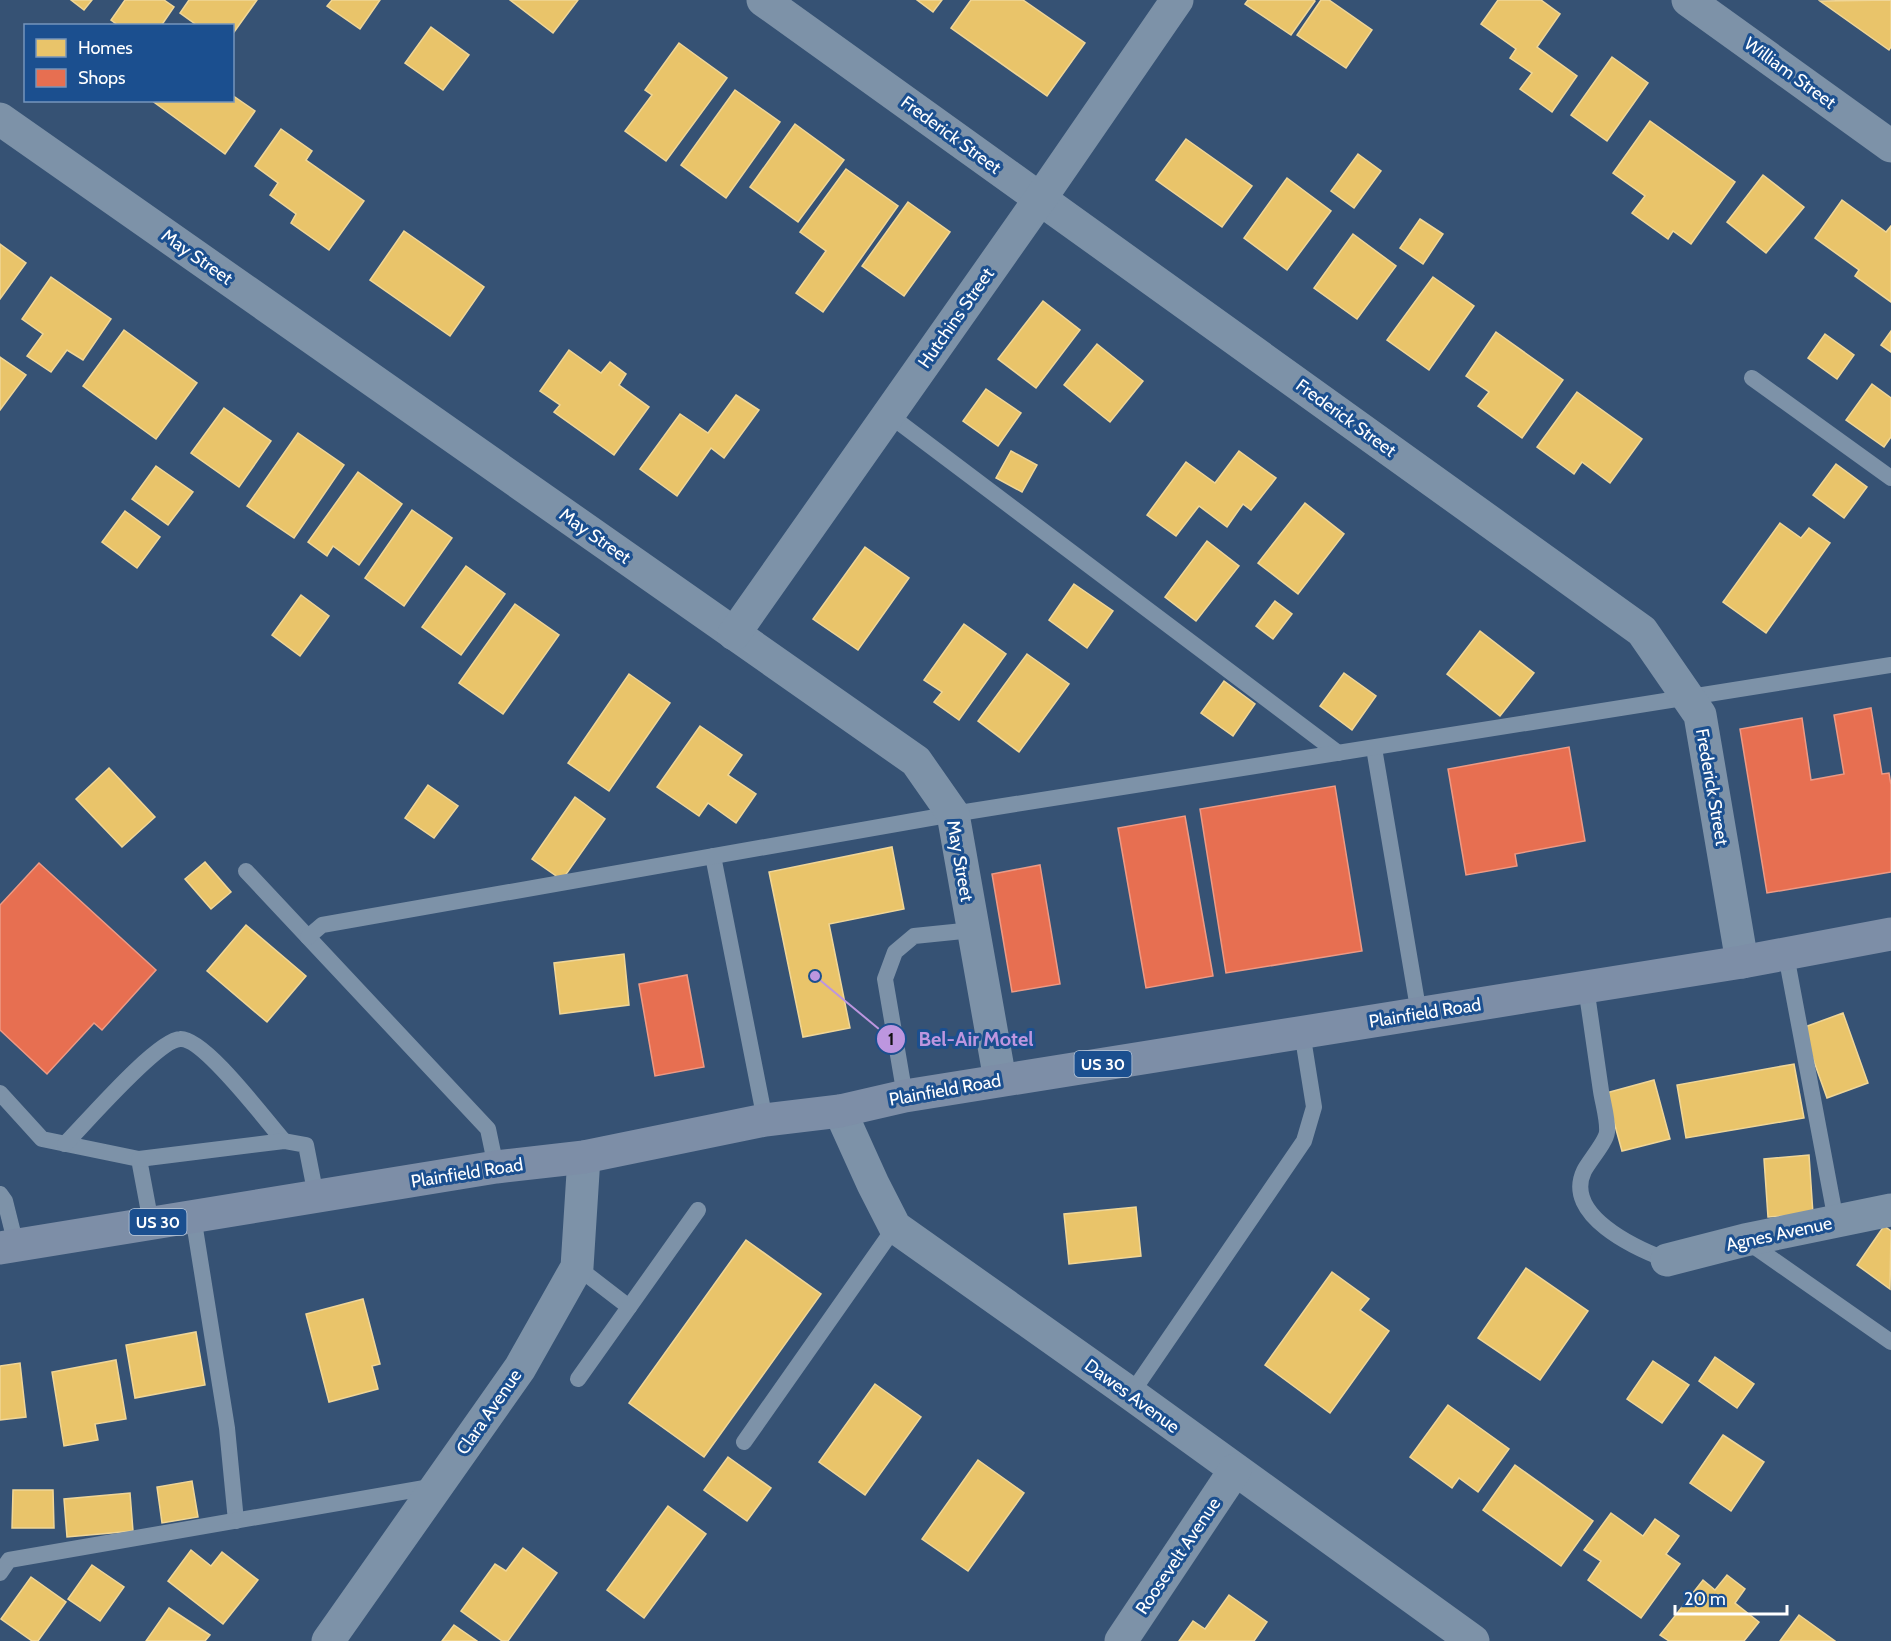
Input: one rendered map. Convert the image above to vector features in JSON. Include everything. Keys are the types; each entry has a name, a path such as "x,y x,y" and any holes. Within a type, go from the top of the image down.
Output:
{"main road":[{"name":"Plainfield Road","path":"8,1247 496,1167 584,1157 765,1120 840,1111 905,1096 1786,955 1891,934"}],"street":[{"name":"Frederick Street","path":"763,0 1642,631 1700,715 1742,962"},
{"name":"Hutchins Street","path":"735,634 1177,0"},
{"name":"William Street","path":"1688,0 1891,146"},
{"name":"May Street","path":"0,119 916,761 953,814 1000,1080"},
{"name":"Dawes Avenue","path":"840,1111 895,1227 1473,1641"},
{"name":"Clara Avenue","path":"328,1641 520,1368 577,1267 584,1157"},
{"name":"Agnes Avenue","path":"1667,1260 1744,1240 1891,1210"},
{"name":"Roosevelt Avenue","path":"1121,1641 1235,1470"}],"lane":[{"path":"1752,378 1891,478"},
{"path":"888,414 1338,753"},
{"path":"308,937 322,925 953,814 1891,665"},
{"path":"1374,748 1419,1014"},
{"path":"713,856 765,1120"},
{"path":"246,871 488,1129 496,1167"},
{"path":"905,1096 885,979 895,952 914,936 973,930"},
{"path":"1786,955 1836,1221"},
{"path":"1586,987 1607,1133 1584,1171 1579,1184 1579,1195 1598,1222 1644,1251 1667,1260"},
{"path":"1131,1394 1304,1141 1314,1107 1302,1032"},
{"path":"65,1144 165,1044 181,1038 195,1043 214,1060 284,1141"},
{"path":"0,1093 42,1139 139,1160 284,1141 306,1145 316,1196"},
{"path":"139,1160 151,1223"},
{"path":"0,1194 5,1201 8,1247"},
{"path":"578,1379 698,1210"},
{"path":"193,1216 227,1428 236,1521"},
{"path":"744,1442 895,1227"},
{"path":"1744,1240 1891,1342"},
{"path":"577,1267 629,1307"},
{"path":"3,1565 437,1486"}],"building: Homes":[{"path":"71,0 92,0 84,10"},
{"path":"125,0 164,0 174,7 162,24 116,24 111,20"},
{"path":"189,0 257,0 234,32 234,24 195,24 180,13"},
{"path":"332,0 380,0 360,29 327,6"},
{"path":"510,0 578,0 553,33"},
{"path":"917,0 942,0 933,12"},
{"path":"971,0 1023,0 1085,43 1047,96 951,28"},
{"path":"1248,0 1315,1 1291,35 1245,4"},
{"path":"1321,0 1329,0 1372,30 1346,68 1297,35"},
{"path":"1498,0 1541,0 1560,14 1537,47 1577,76 1552,112 1520,89 1532,73 1510,58 1516,49 1481,24"},
{"path":"1891,0 1891,47 1889,50 1820,1"},
{"path":"431,27 469,55 443,90 405,63"},
{"path":"679,43 727,78 666,161 625,131 652,95 645,90"},
{"path":"1612,57 1648,83 1607,141 1571,115"},
{"path":"735,90 780,122 726,198 681,165"},
{"path":"234,96 255,111 225,154 154,102 234,102"},
{"path":"1650,121 1735,182 1691,244 1673,231 1668,239 1632,213 1645,196 1613,173"},
{"path":"795,124 844,160 798,222 750,187"},
{"path":"281,129 312,151 306,160 364,201 329,250 291,223 296,214 270,195 278,183 255,166"},
{"path":"1186,139 1252,186 1222,227 1156,180"},
{"path":"1358,154 1381,171 1354,208 1331,191"},
{"path":"846,169 898,206 823,312 796,293 826,251 800,232"},
{"path":"1763,175 1804,207 1766,253 1727,222"},
{"path":"1287,178 1331,211 1287,270 1244,238"},
{"path":"1842,200 1886,232 1891,226 1891,302 1855,276 1859,270 1815,238"},
{"path":"908,202 950,232 904,296 862,266"},
{"path":"1420,219 1443,234 1423,264 1400,248"},
{"path":"404,231 484,287 450,336 370,280"},
{"path":"1353,234 1396,266 1357,319 1314,288"},
{"path":"0,244 26,263 0,299"},
{"path":"51,277 111,319 83,360 67,350 51,372 27,356 43,334 22,319"},
{"path":"1433,277 1474,306 1429,370 1387,340"},
{"path":"1043,301 1080,330 1036,388 998,359"},
{"path":"124,330 197,383 156,439 83,386"},
{"path":"1891,331 1891,352 1881,345"},
{"path":"1496,332 1563,380 1522,438 1478,406 1489,392 1466,376"},
{"path":"1825,334 1854,355 1837,379 1808,358"},
{"path":"1097,344 1143,381 1110,422 1064,385"},
{"path":"569,350 601,373 610,362 626,374 619,385 649,407 614,455 554,412 560,405 540,391"},
{"path":"0,357 26,375 0,410"},
{"path":"1872,384 1891,398 1891,437 1884,447 1846,420"},
{"path":"986,389 1021,413 998,446 963,421"},
{"path":"1577,392 1642,439 1610,483 1582,462 1574,474 1537,447"},
{"path":"736,395 759,410 724,458 711,448 677,496 640,469 680,414 708,433"},
{"path":"224,408 271,441 239,487 191,453"},
{"path":"298,433 344,465 294,538 247,506"},
{"path":"1011,451 1037,465 1022,492 996,478"},
{"path":"1239,451 1276,478 1251,510 1243,504 1227,527 1199,506 1176,536 1147,515 1186,462 1215,483"},
{"path":"1836,464 1867,487 1844,518 1813,495"},
{"path":"156,466 193,492 168,525 132,499"},
{"path":"358,472 402,504 359,565 333,546 327,556 308,542"},
{"path":"1305,503 1344,534 1298,594 1258,563"},
{"path":"412,510 452,538 404,606 365,578"},
{"path":"125,511 160,537 137,568 102,542"},
{"path":"1780,523 1801,538 1809,528 1830,543 1766,633 1723,602"},
{"path":"1207,541 1239,566 1196,621 1165,597"},
{"path":"865,547 909,578 858,650 813,619"},
{"path":"466,566 505,594 461,655 422,627"},
{"path":"1074,584 1113,611 1087,648 1049,620"},
{"path":"301,595 329,616 300,656 272,635"},
{"path":"1275,601 1292,614 1273,639 1256,626"},
{"path":"515,604 559,635 503,714 459,683"},
{"path":"964,624 1006,654 959,720 934,702 942,692 924,680"},
{"path":"1480,631 1534,673 1500,716 1447,674"},
{"path":"1027,654 1069,684 1019,752 978,721"},
{"path":"1344,673 1376,696 1352,730 1320,706"},
{"path":"629,674 670,703 609,791 568,763"},
{"path":"1224,681 1255,704 1233,736 1201,713"},
{"path":"700,726 742,755 728,775 756,794 736,823 708,803 699,816 657,787"},
{"path":"109,768 155,817 122,847 76,799"},
{"path":"428,785 458,806 434,838 405,818"},
{"path":"575,797 605,819 562,880 532,859"},
{"path":"892,847 904,909 829,924 850,1028 803,1037 769,872"},
{"path":"205,862 231,892 211,909 185,879"},
{"path":"246,925 306,976 267,1022 207,971"},
{"path":"624,954 629,1005 560,1014 554,963"},
{"path":"1843,1013 1868,1083 1827,1098 1802,1028"},
{"path":"1794,1064 1804,1118 1686,1138 1677,1085"},
{"path":"1654,1080 1670,1139 1622,1151 1606,1093"},
{"path":"1809,1155 1813,1214 1768,1217 1764,1159"},
{"path":"1136,1207 1141,1256 1069,1264 1064,1214"},
{"path":"1884,1226 1891,1231 1890,1289 1857,1265"},
{"path":"746,1240 821,1294 704,1457 629,1403"},
{"path":"1526,1268 1588,1311 1540,1380 1478,1338"},
{"path":"1332,1272 1369,1299 1360,1310 1389,1331 1330,1413 1265,1365"},
{"path":"363,1299 380,1364 372,1366 378,1389 329,1402 306,1314"},
{"path":"196,1332 205,1385 135,1398 126,1345"},
{"path":"1715,1357 1754,1384 1737,1408 1699,1381"},
{"path":"116,1360 126,1419 95,1424 98,1440 64,1446 52,1372"},
{"path":"1653,1361 1689,1385 1662,1423 1627,1399"},
{"path":"20,1363 26,1417 0,1420 0,1366"},
{"path":"875,1384 921,1417 865,1495 819,1462"},
{"path":"1448,1405 1509,1449 1478,1492 1459,1478 1452,1488 1410,1457"},
{"path":"1723,1435 1764,1462 1731,1511 1690,1483"},
{"path":"728,1457 771,1488 747,1521 704,1490"},
{"path":"978,1460 1024,1493 968,1571 922,1539"},
{"path":"1515,1465 1593,1521 1561,1566 1483,1510"},
{"path":"192,1481 198,1517 162,1523 157,1487"},
{"path":"13,1490 53,1490 54,1528 12,1528"},
{"path":"130,1493 133,1531 67,1537 64,1499"},
{"path":"668,1506 706,1534 644,1618 607,1590"},
{"path":"1611,1513 1643,1536 1655,1519 1679,1536 1666,1554 1680,1564 1641,1618 1588,1580 1601,1561 1584,1550"},
{"path":"523,1548 557,1573 508,1641 502,1641 461,1611 495,1564 506,1571"},
{"path":"191,1550 211,1566 222,1552 258,1580 223,1624 168,1581"},
{"path":"92,1565 124,1587 100,1621 68,1599"},
{"path":"1727,1575 1745,1589 1735,1603 1759,1622 1744,1641 1669,1641 1660,1635 1703,1580 1715,1590"},
{"path":"31,1577 66,1602 38,1641 32,1641 1,1619"},
{"path":"1229,1595 1267,1622 1254,1641 1179,1641 1193,1621 1205,1629"},
{"path":"169,1608 210,1635 205,1641 146,1641"},
{"path":"1799,1615 1835,1641 1780,1641"},
{"path":"454,1625 477,1641 442,1641"}],"building: Shops":[{"path":"1871,708 1882,774 1889,773 1891,785 1891,872 1767,893 1740,729 1802,718 1811,780 1844,774 1834,715"},
{"path":"1569,747 1585,841 1515,854 1517,866 1466,875 1448,769"},
{"path":"1335,786 1362,951 1226,973 1200,809"},
{"path":"1185,816 1213,976 1146,988 1118,828"},
{"path":"39,863 156,970 102,1030 94,1023 47,1074 0,1030 0,905"},
{"path":"1040,865 1060,984 1012,992 992,874"},
{"path":"687,975 704,1067 655,1076 639,984"}],"place":[{"name":"Bel-Air Motel","path":"815,976"}]}
